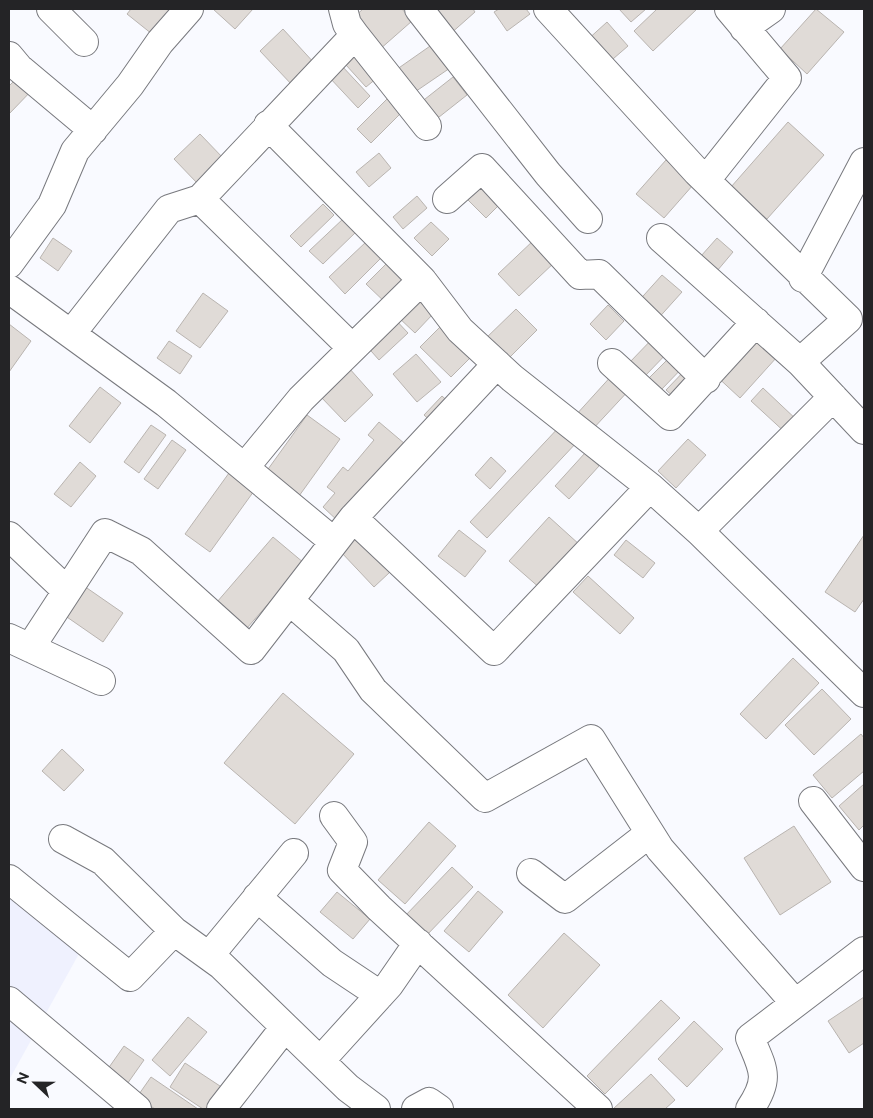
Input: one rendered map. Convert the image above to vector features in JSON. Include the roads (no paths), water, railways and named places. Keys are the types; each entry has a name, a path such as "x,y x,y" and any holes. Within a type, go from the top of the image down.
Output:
{"street":[{"path":"51,9 84,42"},
{"path":"9,264 52,205 75,151 130,85 160,42 189,9"},
{"path":"343,9 347,24 427,126"},
{"path":"419,9 548,174 588,219"},
{"path":"548,9 706,180 803,278 848,320 800,362"},
{"path":"706,180 787,78 736,18 770,9"},
{"path":"71,334 169,209 200,199 355,35"},
{"path":"12,67 93,130"},
{"path":"268,125 422,280 460,330 497,364 650,487 699,531 864,693"},
{"path":"447,199 482,168 580,275 599,274 706,379"},
{"path":"803,278 860,180"},
{"path":"200,199 352,348"},
{"path":"661,238 800,362 864,430"},
{"path":"244,467 301,399 422,280"},
{"path":"9,289 166,403 333,542"},
{"path":"612,363 670,416 706,379 756,322"},
{"path":"101,681 20,643 67,591 105,532 141,550 251,650 352,518 497,364"},
{"path":"699,531 833,397"},
{"path":"352,518 494,651 650,487"},
{"path":"9,536 67,591"},
{"path":"300,610 346,650 373,690 485,798 591,739 660,849 795,1003"},
{"path":"813,801 864,867"},
{"path":"334,816 353,842 342,870 418,944 598,1109"},
{"path":"531,872 565,899 650,833"},
{"path":"62,839 103,861 174,931 209,956 286,1027 348,1088 376,1109"},
{"path":"209,956 294,853"},
{"path":"9,879 130,978 174,931"},
{"path":"257,897 332,963 380,995"},
{"path":"320,1060 380,995 418,944"},
{"path":"750,1109 757,1098 765,1074 750,1038 864,951"},
{"path":"9,1001 137,1109"},
{"path":"221,1109 286,1027"},
{"path":"416,1109 429,1102 439,1109"}]}
